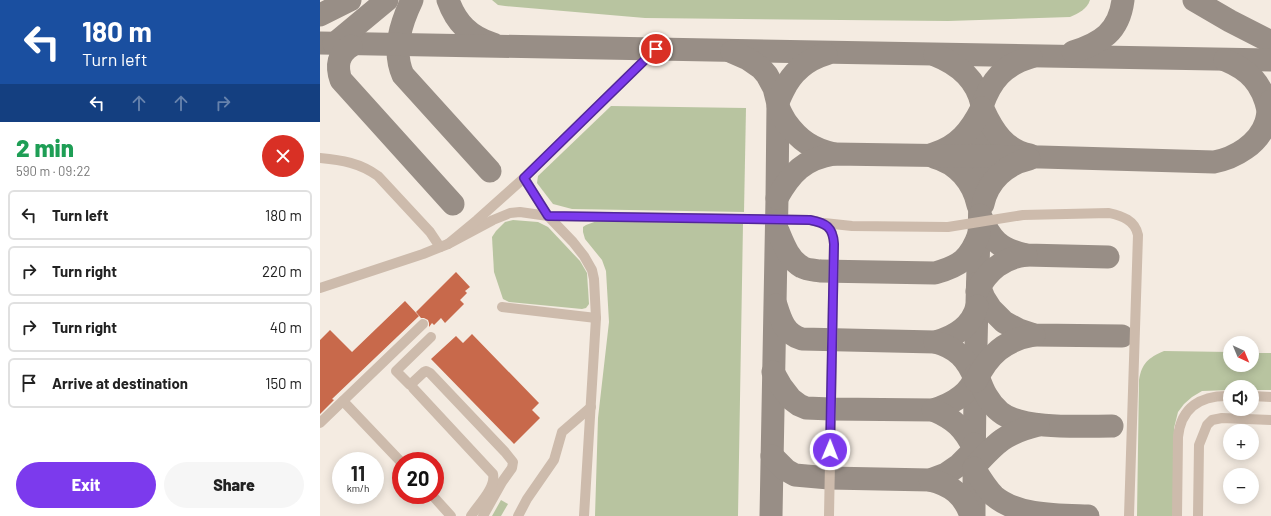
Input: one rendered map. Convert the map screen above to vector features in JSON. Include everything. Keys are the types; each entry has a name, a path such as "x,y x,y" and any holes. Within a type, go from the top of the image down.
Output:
{"street":[{"path":"444,245 477,220 524,178 656,49"},
{"path":"320,158 359,165 374,173 444,245"},
{"path":"524,178 548,216 573,242 592,270 594,279 596,318 584,516"},
{"path":"320,288 444,245 493,220 510,213 520,212 548,216 810,220 852,226 948,227 1023,215 1109,213 1120,215 1132,222 1138,235 1129,516"},
{"path":"824,223 832,234 834,244 829,516"},
{"path":"502,307 596,318"},
{"path":"320,423 423,324"},
{"path":"396,371 430,337"},
{"path":"385,360 412,386 493,474 494,478 491,488 471,516"},
{"path":"412,386 424,372 428,372 513,462 512,468 502,482 484,516"},
{"path":"1176,516 1178,436 1183,416 1195,404 1213,397 1223,396"},
{"path":"1259,396 1271,397"},
{"path":"343,401 392,453"},
{"path":"518,516 527,499 554,460 562,432 591,407"},
{"path":"1198,516 1199,445 1207,425 1212,420 1222,418 1271,420"},
{"path":"440,504 451,516"}],"green space":[{"path":"492,0 1090,0 1085,8 1070,17 948,21 645,18 505,6 498,5"},
{"path":"611,106 746,108 744,212 572,209 553,204 537,183 538,176"},
{"path":"513,220 538,222 548,227 580,261 587,273 589,304 586,308 582,309 509,302 503,299 494,272 492,237 505,222"},
{"path":"597,221 743,224 738,516 595,516 598,418 609,322 606,271 602,260 585,239 583,227"},
{"path":"1164,351 1223,352 1223,372 1259,372 1259,353 1271,353 1271,390 1259,390 1259,380 1223,380 1223,390 1202,391 1184,404 1178,412 1174,428 1173,516 1137,516 1139,380 1144,365 1154,356"},
{"path":"501,500 508,504 501,516 492,516"}],"building":[{"path":"456,272 470,287 465,291 467,293 460,300 464,304 445,323 441,318 434,325 432,323 429,327 428,320 421,318 416,312"},
{"path":"405,301 419,316 332,399 334,400 320,414 320,340 330,330 352,352"},
{"path":"472,334 539,403 532,410 540,418 514,444 431,359 456,336 463,343"}],"taxiway":[{"path":"320,15 350,0"},
{"path":"334,44 387,0"},
{"path":"412,0 404,18 399,37 398,56 403,75 490,171"},
{"path":"448,0 455,16 465,28 477,37 493,44"},
{"path":"1073,52 1092,45 1107,35 1117,20 1121,11 1123,0"},
{"path":"1194,0 1271,42"},
{"path":"320,43 1271,60"},
{"path":"351,46 343,53 339,61 339,75 341,80 453,204"},
{"path":"732,52 748,59 761,68 767,75 774,88 778,104 771,516"},
{"path":"826,54 806,63 795,73 787,84 778,105 786,122 801,139 819,149 834,154"},
{"path":"935,55 959,68 965,74 976,88 983,111 984,124 981,157 976,340 974,516"},
{"path":"982,106 994,81 1013,64 1031,57"},
{"path":"1225,60 1248,73 1262,92 1268,110"},
{"path":"777,198 793,174 800,168 814,159 834,154 1041,157 1214,162 1238,153 1245,149 1258,137 1266,122 1271,101"},
{"path":"933,154 950,147 963,137 982,108"},
{"path":"983,109 991,125 1007,144 1014,149 1030,155"},
{"path":"934,157 950,164 963,175 968,181 976,197 978,205"},
{"path":"983,204 989,188 999,175 1013,165 1029,159"},
{"path":"980,215 992,237 1002,246 1017,253 1026,255 1108,257"},
{"path":"778,231 790,256 797,264 806,269 820,271 935,273 958,264 963,260 972,250 979,234"},
{"path":"977,291 986,277 997,266 1010,259 1026,255"},
{"path":"978,283 984,298 991,309 1004,322 1019,330 1034,335 1122,336"},
{"path":"776,305 784,326 791,334 802,339 935,342 955,334 967,325 975,313 977,306"},
{"path":"976,381 986,364 999,350 1014,341 1034,335"},
{"path":"935,342 943,344 960,355 965,360 975,379"},
{"path":"773,372 791,399 799,405 806,408 831,409 933,410 947,405 965,393 970,387 976,374"},
{"path":"978,376 984,391 992,404 1000,412 1010,418 1022,422 1053,426 1112,426"},
{"path":"933,410 947,417 958,425 974,449"},
{"path":"974,467 995,445 1009,435 1038,425"},
{"path":"772,456 786,470 795,475 829,478 930,480 946,474 959,465 970,454 974,444"},
{"path":"974,468 994,496 1004,503 1026,511 1038,513 1051,515 1088,516"},
{"path":"930,480 938,482 956,492 965,502 971,516"}],"route":[{"path":"656,49 524,178 548,216 777,221 810,220 824,223 834,237 830,450"}]}
